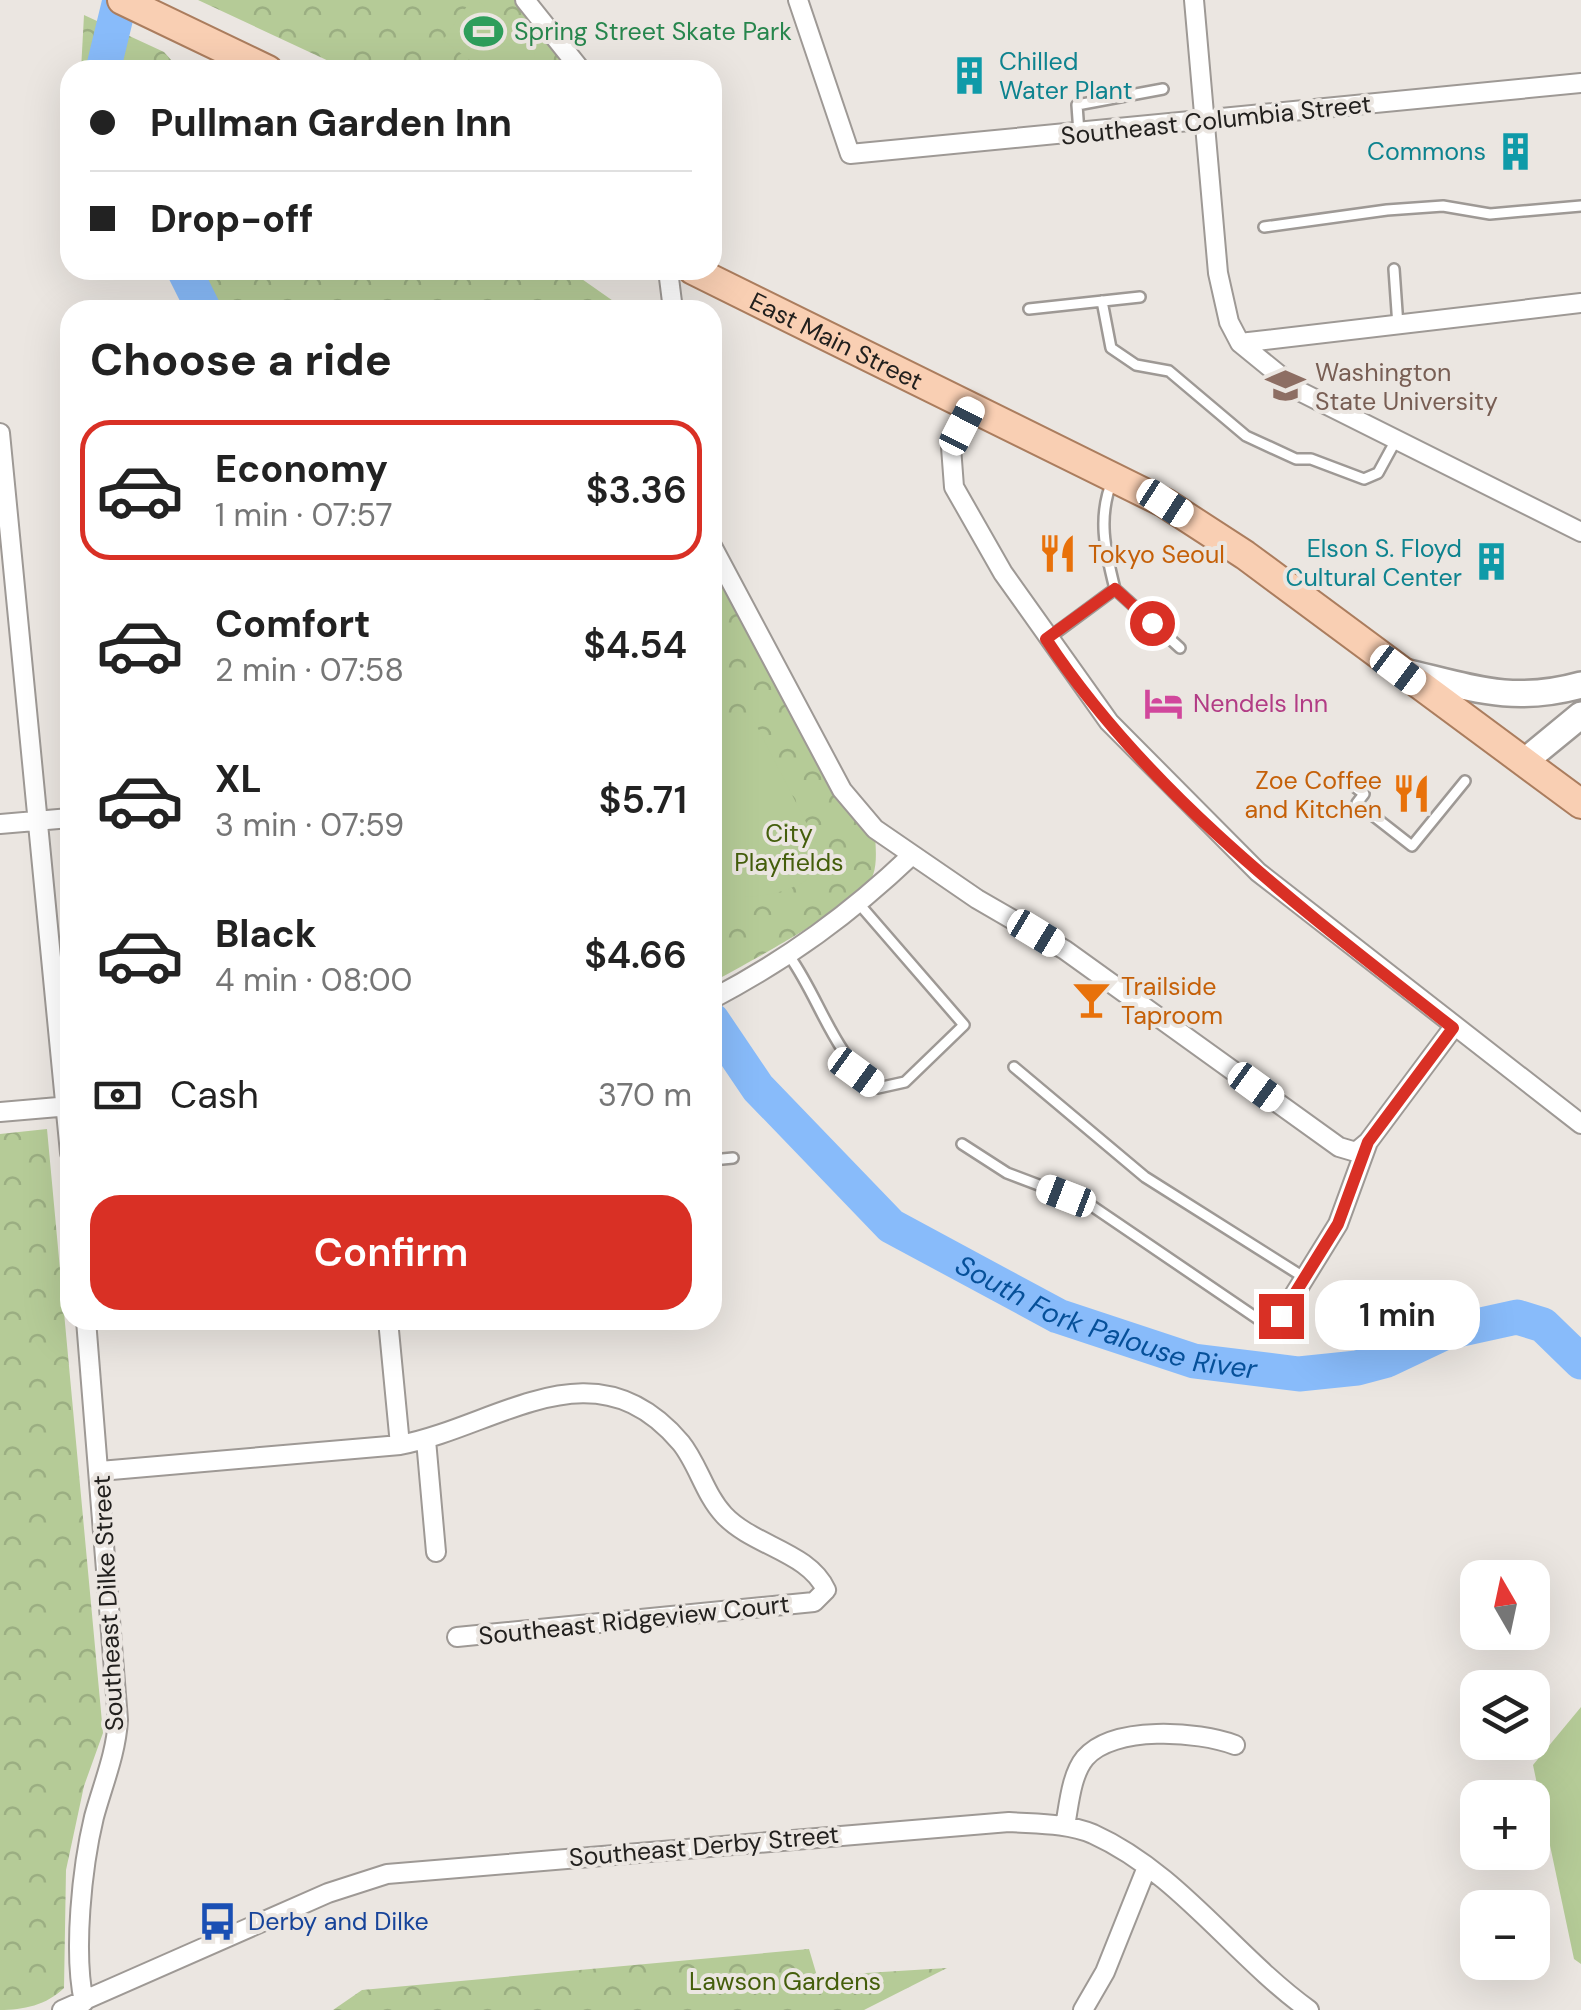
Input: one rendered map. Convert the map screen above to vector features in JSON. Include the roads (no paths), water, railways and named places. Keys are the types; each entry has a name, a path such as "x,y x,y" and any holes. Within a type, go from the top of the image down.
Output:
{"main road":[{"path":"122,0 247,60"},
{"name":"East Main Street","path":"713,280 1165,503 1245,555 1581,804"},
{"path":"1398,670 1516,696 1540,696 1581,685"},
{"path":"1525,761 1581,715"}],"street":[{"path":"526,0 572,60"},
{"name":"Southeast Columbia Street","path":"798,0 850,154 1581,83"},
{"path":"1194,0 1218,273 1230,322 1240,343 1299,392 1581,532"},
{"path":"1240,343 1581,303"},
{"path":"972,405 951,448 954,488 1046,639 1109,722 1258,872 1453,1028 1581,1124"},
{"path":"0,434 4,504 60,1025"},
{"path":"722,565 842,790 876,829 912,856 1065,950 1339,1147 1356,1152 1368,1142 1453,1028"},
{"path":"0,824 60,819"},
{"path":"722,994 790,956 860,906 912,856"},
{"path":"0,1112 60,1107"},
{"path":"1281,1316 1338,1224 1368,1142"},
{"name":"Southeast Dilke Street","path":"84,2002 79,1980 86,1866 94,1819 116,1745 118,1720 87,1330"},
{"path":"389,1330 400,1446"},
{"name":"Southeast Ridgeview Court","path":"100,1472 400,1446 426,1440 533,1398 570,1392 605,1396 636,1406 682,1445 721,1512 743,1532 819,1575 826,1590 814,1602 457,1637"},
{"path":"426,1440 436,1552"},
{"path":"1065,1826 1075,1779 1084,1759 1100,1745 1122,1737 1208,1735 1235,1745"},
{"name":"Southeast Derby Street","path":"62,2010 328,1892 387,1874 1009,1822 1065,1826 1092,1834 1147,1867 1178,1889 1240,1953 1308,2010"},
{"path":"1083,2010 1105,1972 1147,1867"}],"lane":[{"path":"1079,133 1076,104 1163,89"},
{"path":"1264,228 1443,206 1490,214 1581,206"},
{"path":"1394,268 1398,326"},
{"path":"1029,309 1140,297"},
{"path":"1102,301 1111,348 1124,360 1169,370 1246,436 1296,459 1311,459 1364,479 1378,473 1396,440"},
{"path":"1114,476 1102,504 1102,520 1115,589 1180,648"},
{"path":"1046,639 1115,589"},
{"path":"1346,780 1364,794 1358,803 1412,846 1465,780"},
{"path":"790,956 814,990 836,1044 856,1072 878,1088 905,1082 964,1024 860,906"},
{"path":"1014,1067 1145,1176 1305,1278"},
{"path":"962,1144 1006,1173 1088,1204 1258,1319 1281,1316"},
{"path":"722,1159 733,1158"}],"waterway":[{"name":"South Fork Palouse River","path":"105,60 120,0"},
{"name":"South Fork Palouse River","path":"189,280 199,300"},
{"name":"South Fork Palouse River","path":"722,1035 758,1088 891,1226 1058,1316 1194,1361 1299,1374 1357,1368 1387,1360 1444,1333 1517,1317 1543,1325 1581,1362"}],"place":[{"name":"Spring Street Skate Park","path":"484,31"},
{"name":"Chilled Water Plant","path":"969,75"},
{"name":"Commons","path":"1516,151"},
{"name":"Washington State University","path":"1285,386"},
{"name":"Tokyo Seoul","path":"1058,554"},
{"name":"Elson S. Floyd Cultural Center","path":"1492,562"},
{"name":"Nendels Inn","path":"1163,703"},
{"name":"Zoe Coffee and Kitchen","path":"1412,794"},
{"name":"Trailside Taproom","path":"1091,1000"},
{"name":"Derby and Dilke","path":"218,1921"}],"park label":[{"name":"City Playfields","path":"789,848"},
{"name":"Lawson Gardens","path":"785,1981"}]}
